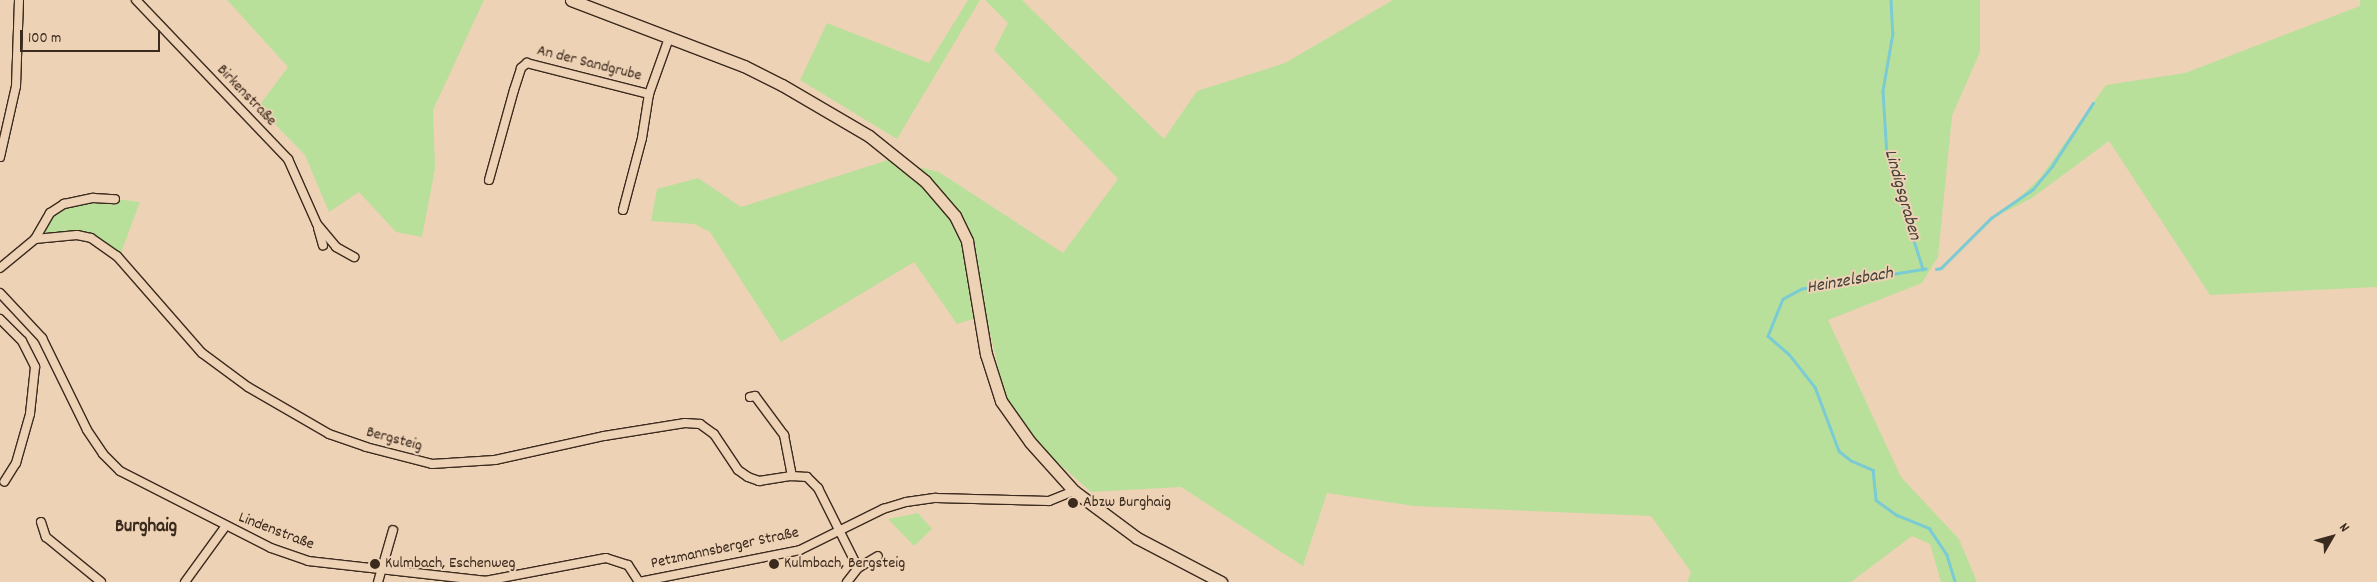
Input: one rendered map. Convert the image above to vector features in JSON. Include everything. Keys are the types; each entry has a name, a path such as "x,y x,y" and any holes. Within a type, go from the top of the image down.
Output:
{"street":[{"path":"0,157 16,86 20,0"},
{"name":"Birkenstraße","path":"136,0 288,159 317,224 323,245"},
{"path":"571,0 744,66 782,85 869,136 925,182 955,216 967,241 986,354 1001,401 1030,442 1074,491 1137,538 1221,582"},
{"name":"An der Sandgrube","path":"623,210 642,138 649,94 669,38"},
{"name":"An der Sandgrube","path":"489,180 509,118 514,90 521,68 527,63 649,94"},
{"path":"0,268 35,239 50,213 64,204 93,198 115,198"},
{"name":"Birkenstraße","path":"317,224 336,247 354,257"},
{"name":"Bergsteig","path":"35,239 77,235 100,242 135,275 202,353 224,371 293,415 366,448 432,464 466,464 685,423 708,428 738,470 748,477 759,481 792,476 807,478 818,488 858,568"},
{"name":"Lindenstraße","path":"0,293 42,338 87,430 108,460 120,471 225,527 308,561 381,571 485,581 606,558 628,565 639,582"},
{"path":"0,320 22,341 35,367 30,414 16,463 4,482"},
{"path":"750,396 755,396 784,435 792,476"},
{"name":"Petzmannsberger Straße","path":"639,582 800,550 840,532 883,509 906,502 936,498 1049,501 1074,491"},
{"path":"41,522 46,537 101,582"},
{"path":"184,582 225,527"},
{"path":"378,582 393,530"},
{"path":"847,582 858,568 878,556"}],"green space":[{"path":"227,0 484,0 433,110 435,169 422,237 396,232 359,192 329,212 305,155 258,107 288,67"},
{"path":"968,0 980,0 897,139 800,80 827,23 929,63"},
{"path":"985,0 1022,0 1164,139 1197,91 1285,63 1393,0 1980,0 1980,52 1952,116 1938,257 1922,283 1828,320 1901,477 1959,539 1977,582 1941,582 1930,544 1912,536 1851,582 1687,582 1691,572 1651,516 1414,506 1327,493 1303,566 1181,487 1091,492 1038,445 1006,401 986,315 957,324 914,262 781,342 710,232 694,224 651,221 657,189 698,178 741,207 888,160 939,172 1063,253 1118,179 994,50 1008,23"},
{"path":"2360,0 2377,0 2377,287 2210,295 2109,141 2032,198 2003,213 2040,178 2106,85 2185,73 2360,6"},
{"path":"115,199 140,202 119,258 91,238 35,239 50,213 76,200"},
{"path":"918,513 932,529 914,546 888,519"}],"waterway":[{"name":"Lindigsgraben","path":"1891,0 1893,33 1883,91 1887,156 1923,269"},
{"name":"Heinzelsbach","path":"1936,269 1941,268 1991,218 2033,189 2052,166 2093,103"},
{"name":"Heinzelsbach","path":"1926,269 1802,289 1783,299 1768,336 1789,354 1815,387 1839,451 1852,461 1873,470 1876,500 1897,515 1929,528 1947,555 1955,582"}],"place":[{"name":"Abzw Burghaig","path":"1073,503"},
{"name":"Kulmbach, Eschenweg","path":"375,564"},
{"name":"Kulmbach, Bergsteig","path":"774,564"}],"district":[{"name":"Burghaig","path":"146,528"}]}
